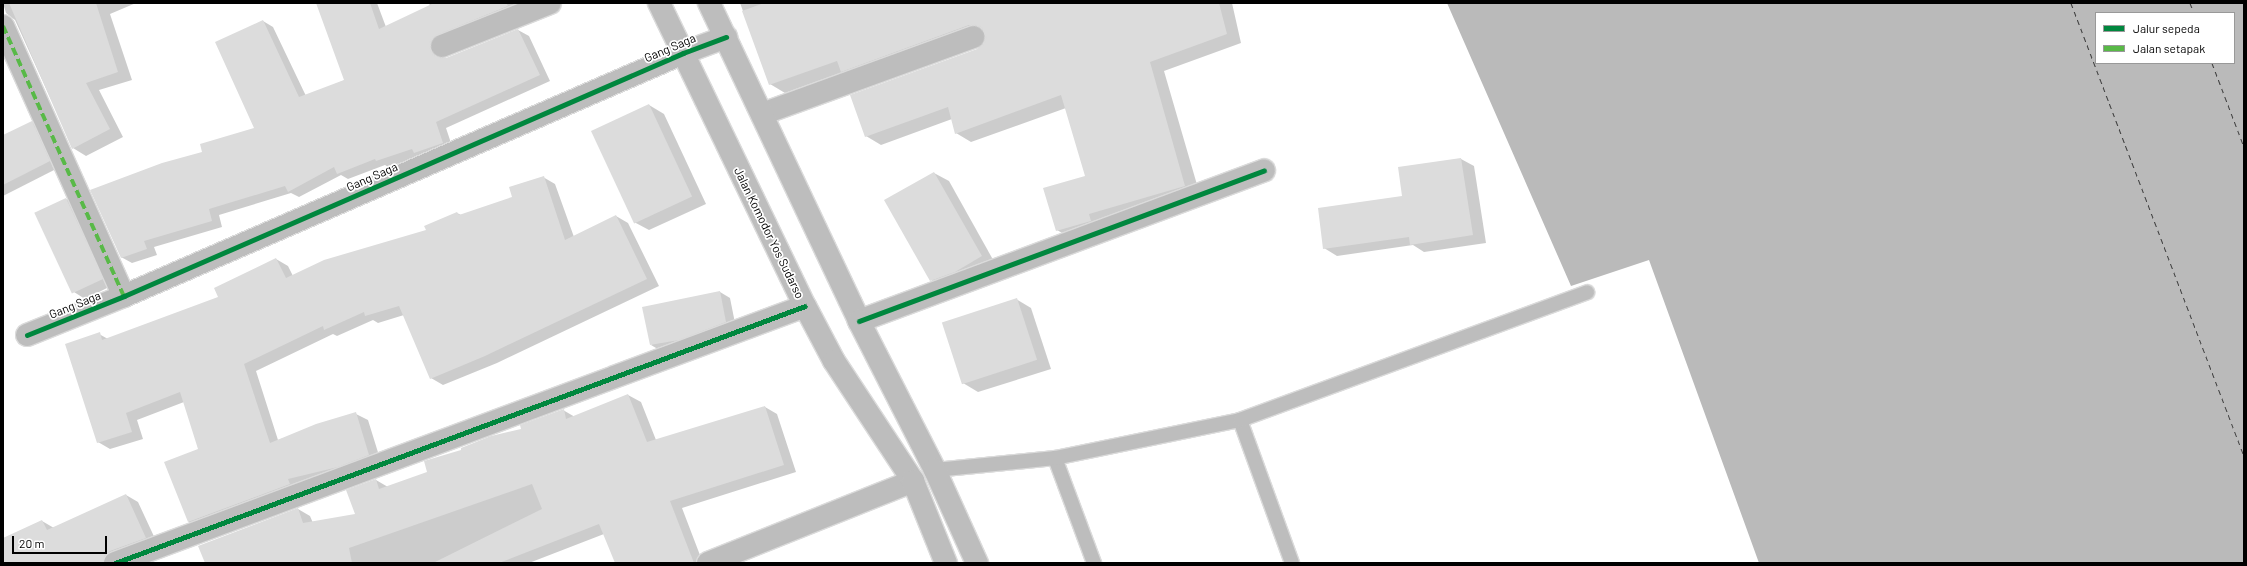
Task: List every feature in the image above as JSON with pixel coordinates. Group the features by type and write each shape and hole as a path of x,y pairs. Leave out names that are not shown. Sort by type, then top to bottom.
{"main road":[{"path":"442,46 550,3"},
{"name":"Jalan Komodor Yos Sudarso","path":"659,3 805,306 834,361 913,481 946,563"},
{"path":"714,4 726,37 859,321 935,470 977,563"},
{"path":"3,26 124,296"},
{"name":"Gang Saga","path":"27,335 124,296 683,53 726,37"},
{"path":"762,114 973,37"},
{"path":"859,321 1264,170"},
{"path":"115,563 805,306"},
{"path":"708,563 913,481"}],"lane":[{"path":"935,470 1055,458 1240,420 1587,292"},
{"path":"1240,420 1292,563"},
{"path":"1055,458 1094,563"}],"shaded area":[{"path":"1447,3 2244,3 2244,563 1759,563 1649,260 1571,286"}],"building":[{"path":"9,3 96,3 118,72 86,83 110,129 72,149"},
{"path":"316,3 370,3 379,29 434,3 506,3 508,6 437,35 430,44 431,51 435,56 446,58 518,29 540,75 436,122 443,143 414,153 412,149 376,161 375,159 337,174 334,167 288,192 285,186 209,209 212,221 144,241 147,249 121,258 90,190 162,163 202,152 200,144 254,128 215,42 263,20 299,97 344,80"},
{"path":"764,3 1219,3 1227,34 1150,62 1185,186 1089,214 1091,221 1056,231 1043,188 1085,176 1061,95 955,134 948,107 865,137 850,95 977,49 985,39 981,27 969,25 841,72 837,61 769,85 742,11"},
{"path":"649,104 692,196 634,223 591,131"},
{"path":"32,121 50,161 3,185 3,135"},
{"path":"1461,158 1473,235 1410,245 1409,237 1323,249 1318,208 1402,196 1398,167"},
{"path":"934,172 982,256 955,272 930,281 884,200"},
{"path":"544,176 565,240 616,215 647,279 485,356 430,379 399,306 365,316 364,312 324,330 323,326 244,364 270,443 316,424 356,412 369,455 338,467 288,479 290,484 188,522 164,462 198,449 180,392 126,413 132,432 97,443 65,344 100,332 102,340 218,297 214,288 276,258 286,278 324,260 426,230 424,226 457,212 459,215 512,197 509,187"},
{"path":"66,198 104,279 72,293 34,213"},
{"path":"720,291 726,322 679,340 650,345 642,307"},
{"path":"1017,298 1037,360 962,384 942,322"},
{"path":"628,394 647,442 765,406 784,465 670,501 694,563 615,563 599,524 499,563 433,563 542,509 532,484 349,548 352,563 205,563 198,546 298,508 303,523 355,514 346,490 376,479 379,489 427,472 424,461 461,450 461,448 491,436 521,429 520,425 564,409 566,419"},
{"path":"126,494 146,538 110,551 105,555 103,563 3,563 3,538 42,520 47,530"}],"ferry route":[{"path":"2071,3 2244,456"},
{"path":"2190,3 2194,12"},
{"path":"2212,64 2244,147"}],"marked path":[{"path":"3,26 124,296"}],"cycle path":[{"path":"27,335 124,296 683,53 726,37"},
{"path":"859,321 1264,170"},
{"path":"115,563 805,306"}]}
